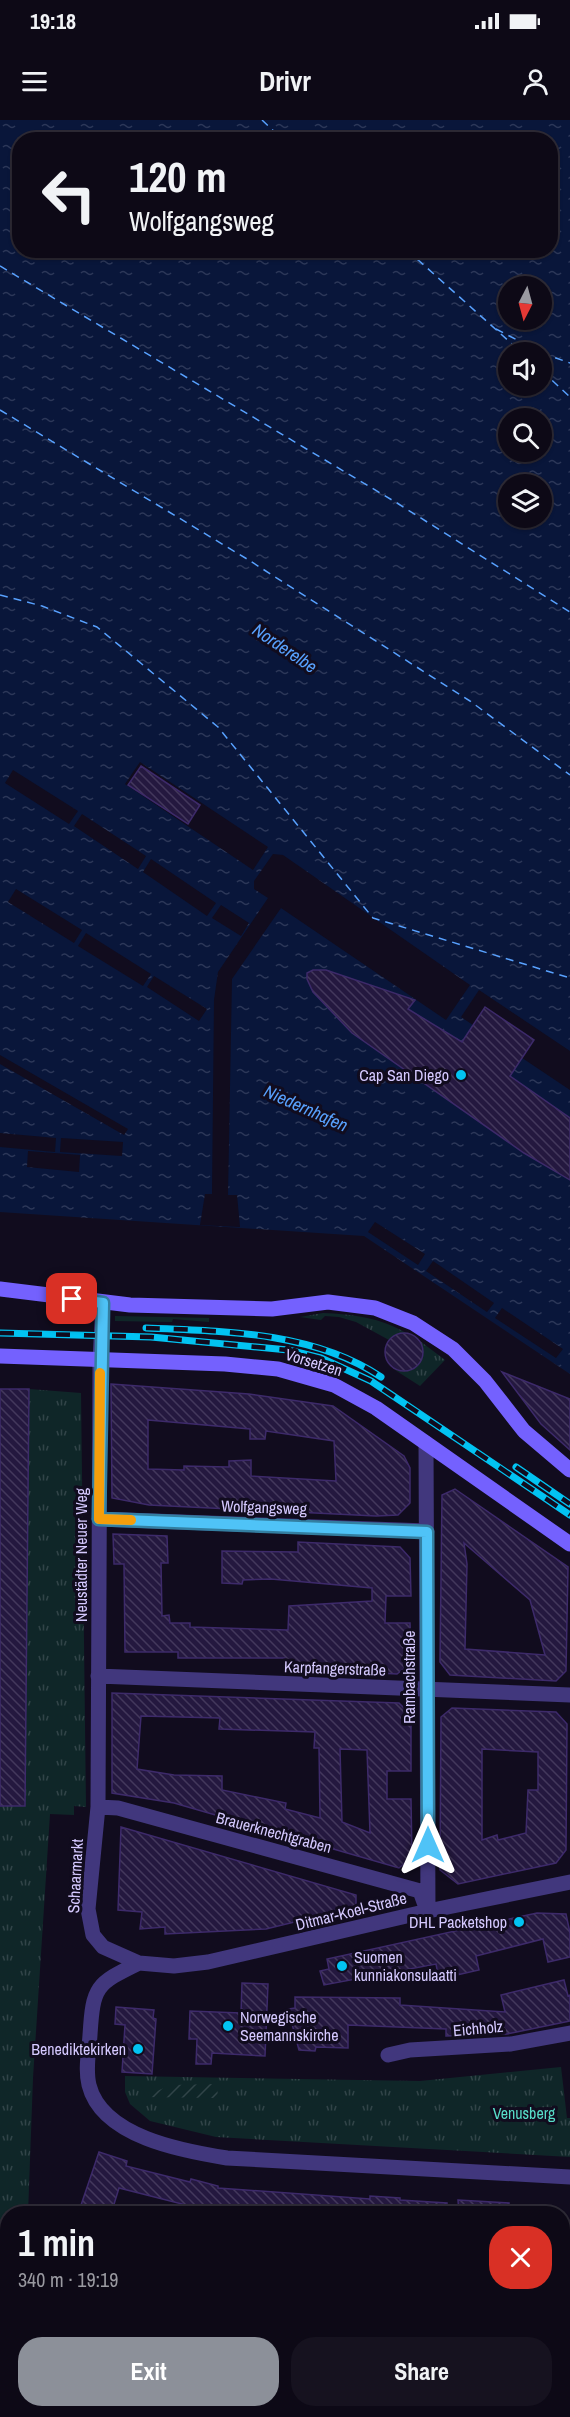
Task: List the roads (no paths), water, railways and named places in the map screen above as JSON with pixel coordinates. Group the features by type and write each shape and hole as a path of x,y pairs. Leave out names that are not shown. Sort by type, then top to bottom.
{"main road":[{"path":"0,1289 103,1303 272,1309 328,1302 357,1304 393,1314 429,1332 467,1362 524,1431 570,1470"},
{"name":"Vorsetzen","path":"0,1356 236,1365 297,1373 353,1394 570,1544"}],"street":[{"name":"Neustädter Neuer Weg","path":"98,1807 100,1360 103,1303"},
{"name":"Rambachstraße","path":"426,1443 428,1911"},
{"name":"Wolfgangsweg","path":"99,1519 427,1532"},
{"name":"Karpfangerstraße","path":"98,1676 570,1695"},
{"name":"Brauerknechtgraben","path":"98,1807 118,1808 420,1891 428,1911"},
{"name":"Schaarmarkt","path":"98,1807 88,1909 93,1935 103,1947 139,1963"},
{"name":"Ditmar-Koel-Straße","path":"139,1963 174,1966 208,1962 428,1911 570,1882"},
{"path":"139,1963 105,1980 93,1998 87,2075 91,2092 106,2114 150,2139 182,2150 249,2160 570,2177"},
{"name":"Eichholz","path":"388,2055 411,2050 511,2044 570,2033"}],"water":[{"path":"0,120 570,120 570,1374 364,1236 0,1212"}],"railway":[{"path":"146,1328 237,1333 298,1343 355,1362 381,1377"},
{"path":"0,1333 151,1337 288,1350 321,1358 371,1381 570,1515"},
{"path":"516,1467 570,1504"}],"place":[{"name":"Cap San Diego","path":"461,1075"},
{"name":"DHL Packetshop","path":"519,1922"},
{"name":"Suomen kunniakonsulaatti","path":"342,1966"},
{"name":"Norwegische Seemannskirche","path":"228,2026"},
{"name":"Benediktekirken","path":"138,2049"}],"water label":[{"name":"Norderelbe","path":"285,648"},
{"name":"Niedernhafen","path":"306,1108"}],"park label":[{"name":"Venusberg","path":"524,2113"}]}
